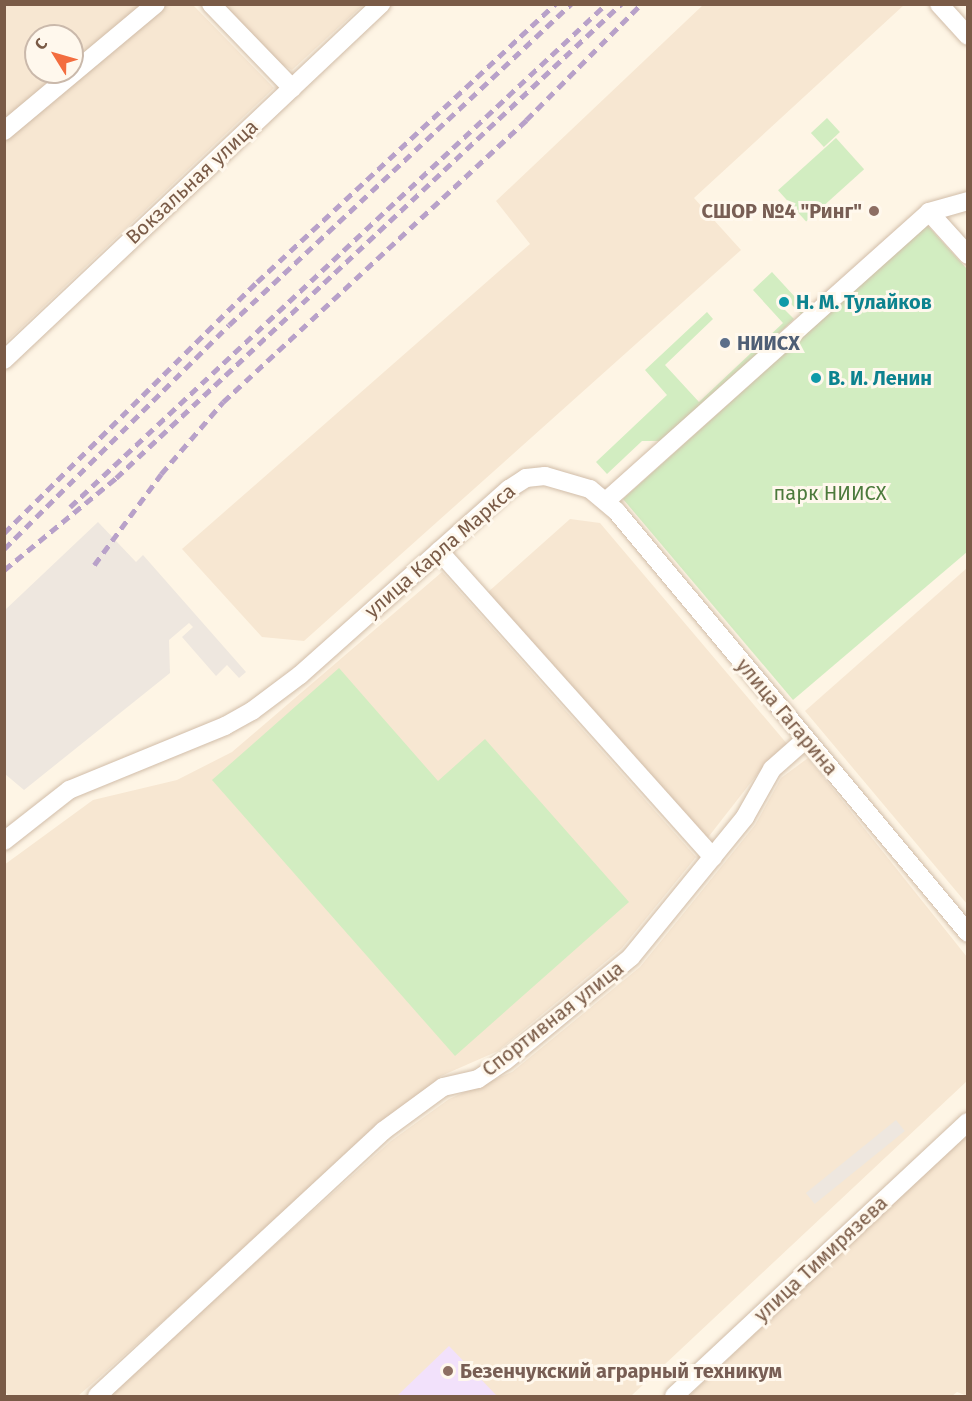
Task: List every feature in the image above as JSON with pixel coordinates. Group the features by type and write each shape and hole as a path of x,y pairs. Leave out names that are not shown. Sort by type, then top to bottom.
{"street":[{"path":"4,131 156,4"},
{"path":"211,4 292,88"},
{"name":"Вокзальная улица","path":"4,360 381,4"},
{"path":"939,4 968,36"},
{"path":"606,501 929,212 968,201"},
{"path":"929,212 968,255"},
{"name":"улица Карла Маркса","path":"4,841 69,790 225,726 252,711 300,675 526,478 545,476 570,481 606,501"},
{"name":"улица Гагарина","path":"606,501 968,933"},
{"path":"440,551 712,857"},
{"name":"Спортивная улица","path":"97,1396 383,1131 443,1087 478,1079 505,1061 631,957 745,817 772,769 806,739"},
{"name":"улица Тимирязева","path":"674,1396 968,1122"}],"shaded area":[{"path":"5,5 193,5 274,88 5,343"},
{"path":"220,5 363,5 292,70 264,54"},
{"path":"703,5 904,5 694,198 741,250 304,641 262,637 182,549 530,244 496,201"},
{"path":"570,519 600,523 788,745 759,772 706,840 487,593"},
{"path":"98,522 136,562 143,555 246,672 239,678 227,665 216,676 182,637 193,627 189,623 169,640 170,673 24,790 5,774 5,610"},
{"path":"967,568 967,904 805,711"},
{"path":"442,572 696,857 622,948 498,1051 441,1076 78,1396 9,1396 5,1392 4,865 93,800 177,780 232,752"},
{"path":"808,758 967,957 967,1081 631,1396 106,1396 391,1141 449,1099 512,1072 640,967 755,825 781,778"},
{"path":"896,1120 905,1131 815,1204 806,1193"},
{"path":"967,1133 967,1396 957,1392 952,1396 689,1396"},
{"name":"Безенчукский аграрный техникум","path":"449,1346 497,1396 397,1396"}],"green space":[{"path":"827,118 840,132 824,147 811,133"},
{"path":"836,138 864,169 806,221 778,190"},
{"name":"парк НИИСХ","path":"927,225 967,269 967,552 793,700 623,499"},
{"path":"772,272 806,309 801,314 784,297 778,303 794,319 665,441 642,441 607,474 596,462 667,395 645,370 707,312 713,319 665,365 699,402 783,323 753,290"},
{"path":"339,668 438,781 485,739 629,902 455,1056 212,780"}],"railway":[{"path":"4,533 257,282 555,4"},
{"path":"4,549 229,325 571,4"},
{"path":"70,507 606,4"},
{"path":"4,570 116,478 621,4"},
{"path":"94,565 161,474 223,402 526,120 641,4"}],"place":[{"name":"СШОР №4 \"Ринг\"","path":"874,211"},
{"name":"Н. М. Тулайков","path":"784,302"},
{"name":"НИИСХ","path":"725,343"},
{"name":"В. И. Ленин","path":"816,378"},
{"name":"Безенчукский аграрный техникум","path":"448,1371"}]}
